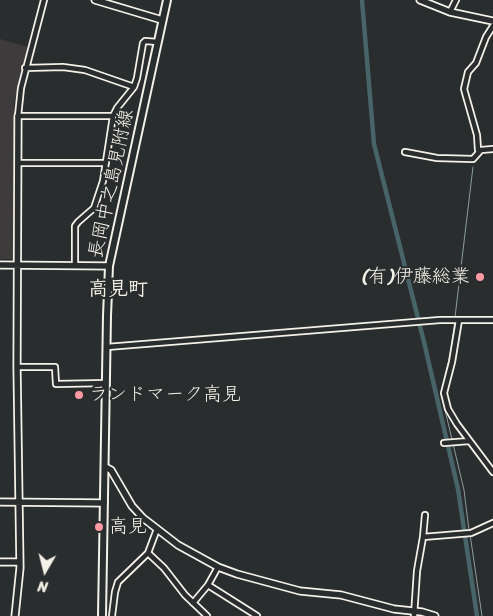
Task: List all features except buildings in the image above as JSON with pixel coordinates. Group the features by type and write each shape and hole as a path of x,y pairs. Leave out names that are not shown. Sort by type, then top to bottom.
{"main road":[{"name":"長岡中之島見附線","path":"102,616 109,266 167,0"}],"street":[{"path":"15,616 19,562 18,116 19,98 25,68 44,0"},
{"path":"95,0 116,3 162,20"},
{"path":"420,0 450,12 493,21"},
{"path":"450,12 456,0"},
{"path":"479,152 477,135 464,89 468,72 476,63 486,37 493,26"},
{"path":"75,265 75,226 81,218 94,208 106,163 113,116 134,87 143,43 145,41 158,42"},
{"path":"25,68 73,68 111,78 134,87"},
{"path":"137,78 150,80"},
{"path":"18,116 113,116"},
{"path":"405,152 437,158 473,160 485,148 493,149"},
{"path":"18,163 106,163"},
{"path":"0,265 109,266"},
{"path":"107,347 440,320 493,320"},
{"path":"459,320 452,362 444,393 448,409 469,441 493,472"},
{"path":"18,367 55,367 56,384 106,383"},
{"path":"444,443 469,441"},
{"path":"105,467 111,470 132,506 143,518 184,548 218,567 300,591 341,595 414,614 435,616"},
{"path":"0,502 104,503"},
{"path":"414,614 417,571 425,515"},
{"path":"422,537 461,535 471,533 493,523"},
{"path":"112,616 118,582 148,553 157,528"},
{"path":"148,553 207,616"},
{"path":"0,562 19,562"},
{"path":"193,603 208,586 218,567"},
{"path":"208,586 257,616"}],"shaded area":[{"path":"0,39 28,47 14,103 13,259 0,259"}],"waterway":[{"path":"362,0 374,144 424,342 458,489 477,616"},
{"path":"455,317 473,167"},
{"path":"455,321 450,355 441,393 464,490 469,530"},
{"path":"470,534 482,616"}],"place":[{"name":"(有)伊藤総業","path":"480,277"},
{"name":"ランドマーク高見","path":"79,395"},
{"name":"高見","path":"99,527"}],"district":[{"name":"高見町","path":"118,290"}]}
